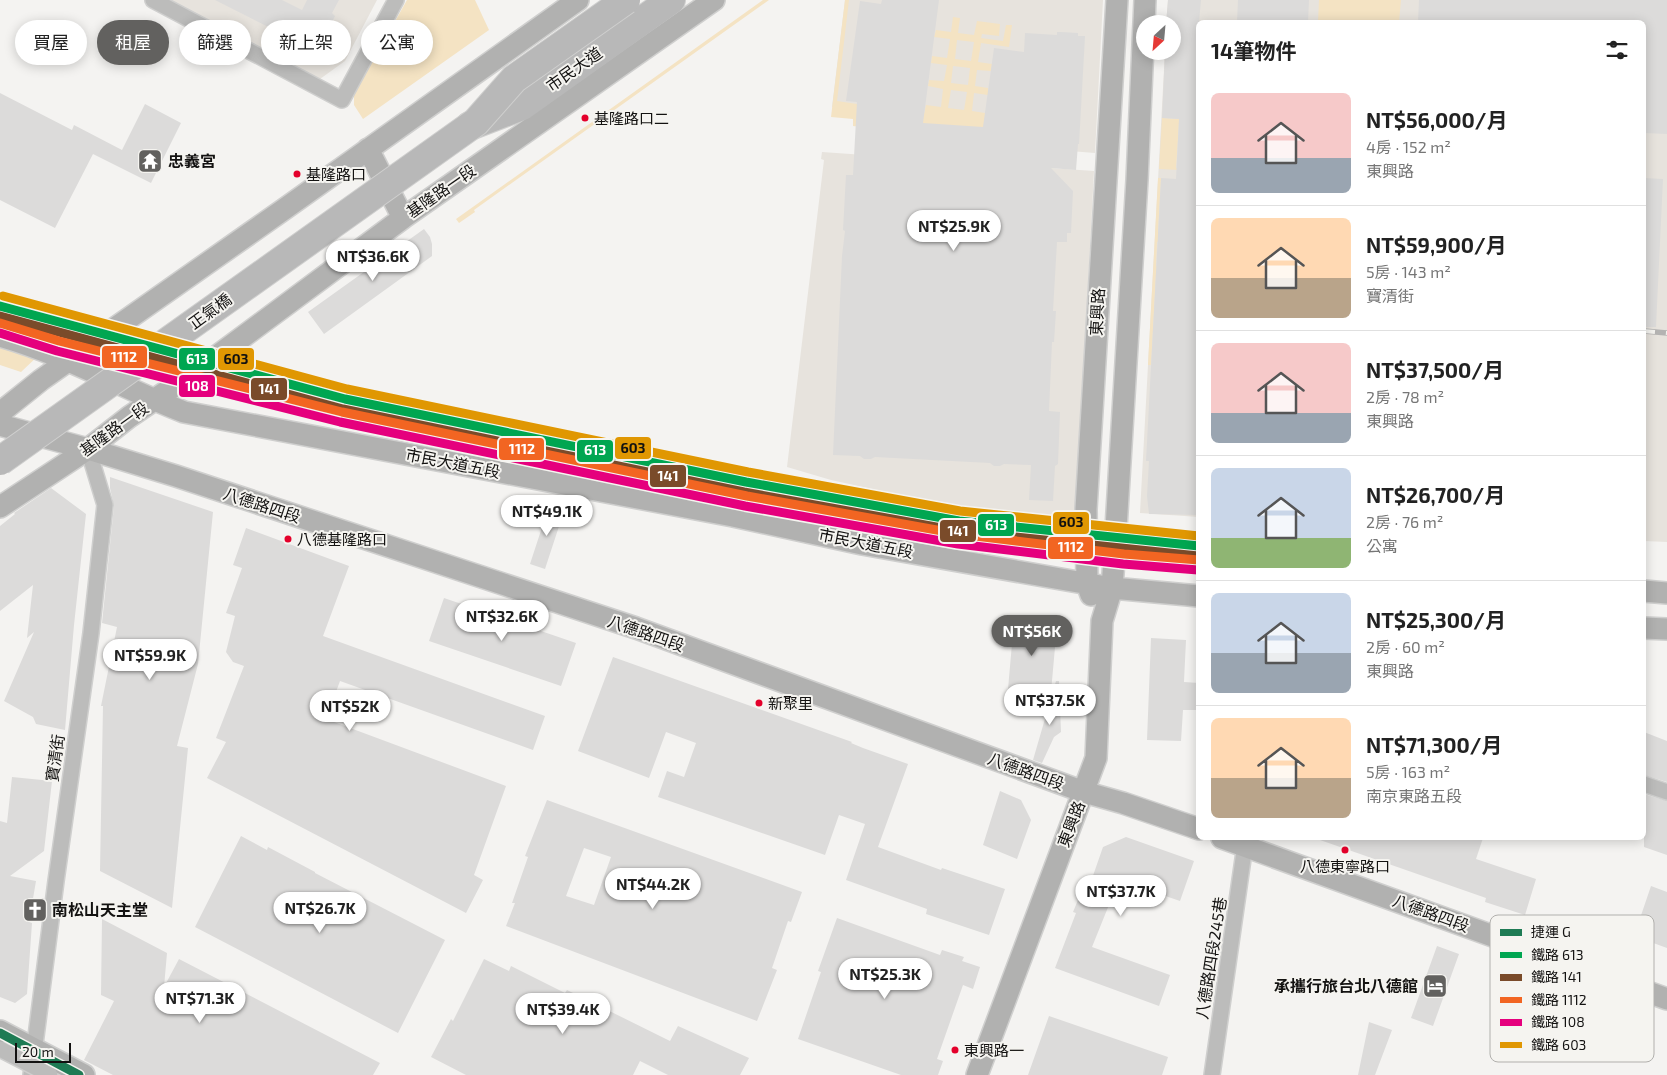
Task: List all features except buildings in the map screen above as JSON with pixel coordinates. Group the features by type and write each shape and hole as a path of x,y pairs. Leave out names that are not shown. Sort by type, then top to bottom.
{"highway":[{"name":"市民大道","path":"473,124 527,102 670,0"},
{"path":"473,124 514,79 623,2"},
{"name":"正氣橋","path":"0,462 473,124"}],"street":[{"path":"153,0 342,100 396,0"},
{"path":"0,413 33,386 578,0"},
{"name":"基隆路一段","path":"0,507 88,449 404,218 714,0"},
{"name":"東興路","path":"1102,621 1087,584 1086,509 1117,0"},
{"name":"東興路","path":"977,1075 1096,758 1102,621 1112,588 1115,545 1145,0"},
{"path":"368,149 404,218"},
{"name":"市民大道五段","path":"0,308 56,327 201,368 644,468 803,499 1087,544 1196,552"},
{"name":"市民大道五段","path":"0,336 70,360 153,400 184,412 733,516 862,544 1112,588 1196,596"},
{"name":"八德路四段","path":"0,425 88,449 185,479 636,628 1084,792 1196,828"},
{"name":"八德路四段","path":"0,445 88,449"},
{"name":"寶清街","path":"30,1075 91,632 105,505 88,449"},
{"path":"1646,590 1667,592"},
{"path":"1646,628 1667,629"},
{"path":"1646,785 1667,792"},
{"name":"八德路四段","path":"1229,840 1490,934"},
{"name":"八德路四段245巷","path":"1212,1075 1245,845"},
{"name":"八德路四段","path":"1654,994 1667,999"},
{"path":"0,1031 84,1075"},
{"path":"0,1049 50,1075"}],"shaded area":[{"path":"168,0 377,0 367,20 361,20 361,30 351,50 351,20 261,20 261,48 251,43 251,20 206,20"},
{"path":"407,0 475,0 489,30 363,119 354,105 354,94 370,65 433,65 433,20 396,20"},
{"path":"763,0 769,0 474,210 475,212 459,223 456,219"},
{"path":"845,0 1103,0 1095,153 983,144 832,107"},
{"path":"845,0 849,0 837,101 924,114 926,105 941,107 943,89 928,86 929,80 944,81 947,65 931,63 932,56 947,58 950,39 934,37 936,30 951,32 953,17 960,18 958,33 974,35 977,21 1000,24 999,36 982,34 981,38 1003,41 1006,25 1012,25 1009,47 981,43 978,62 992,64 991,71 977,70 975,86 988,88 988,95 974,93 972,111 998,115 993,145 853,126 853,119 831,117","holes":["957,40 974,42 971,61 955,59","953,66 970,68 968,85 951,83","951,90 967,92 964,110 948,108"]},
{"path":"1168,0 1667,0 1667,542 1646,541 1646,20 1196,20 1196,517 1140,513 1165,60 1181,60 1181,15 1167,15"},
{"path":"1319,0 1401,0 1399,20 1318,20"},
{"path":"293,65 339,65 320,79"},
{"path":"1162,118 1194,120 1179,123 1176,168 1196,171 1159,169"},
{"path":"822,152 1094,171 1076,511 1072,519 1062,525 978,512 831,480 787,467 824,160 821,159"},
{"path":"1158,178 1161,178 1158,232 1177,233 1157,242 1156,266 1174,267 1156,274 1151,365 1148,365"},
{"path":"0,342 40,354 21,372 0,365"}],"railway":[{"path":"1646,331 1667,333"}],"metro line":[{"name":"G","path":"0,1033 79,1075"}],"rail line":[{"name":"603","path":"3,296 347,389 748,472 960,511 1196,536"},
{"name":"613","path":"0,306 345,399 746,482 959,521 1196,546"},
{"name":"141","path":"0,316 343,409 744,492 958,531 1196,556"},
{"name":"1112","path":"0,323 59,341 342,412 747,496 959,534 1124,554 1196,560"},
{"name":"108","path":"0,333 57,351 340,422 745,506 958,544 1123,564 1196,570"}],"place":[{"name":"基隆路口二","path":"585,118"},
{"name":"忠義宮","path":"150,161"},
{"name":"基隆路口","path":"297,174"},
{"name":"八德基隆路口","path":"288,539"},
{"name":"新聚里","path":"759,703"},
{"name":"八德東寧路口","path":"1345,850"},
{"name":"南松山天主堂","path":"35,910"},
{"name":"承攜行旅台北八德館","path":"1435,986"},
{"name":"東興路一","path":"955,1050"}]}
